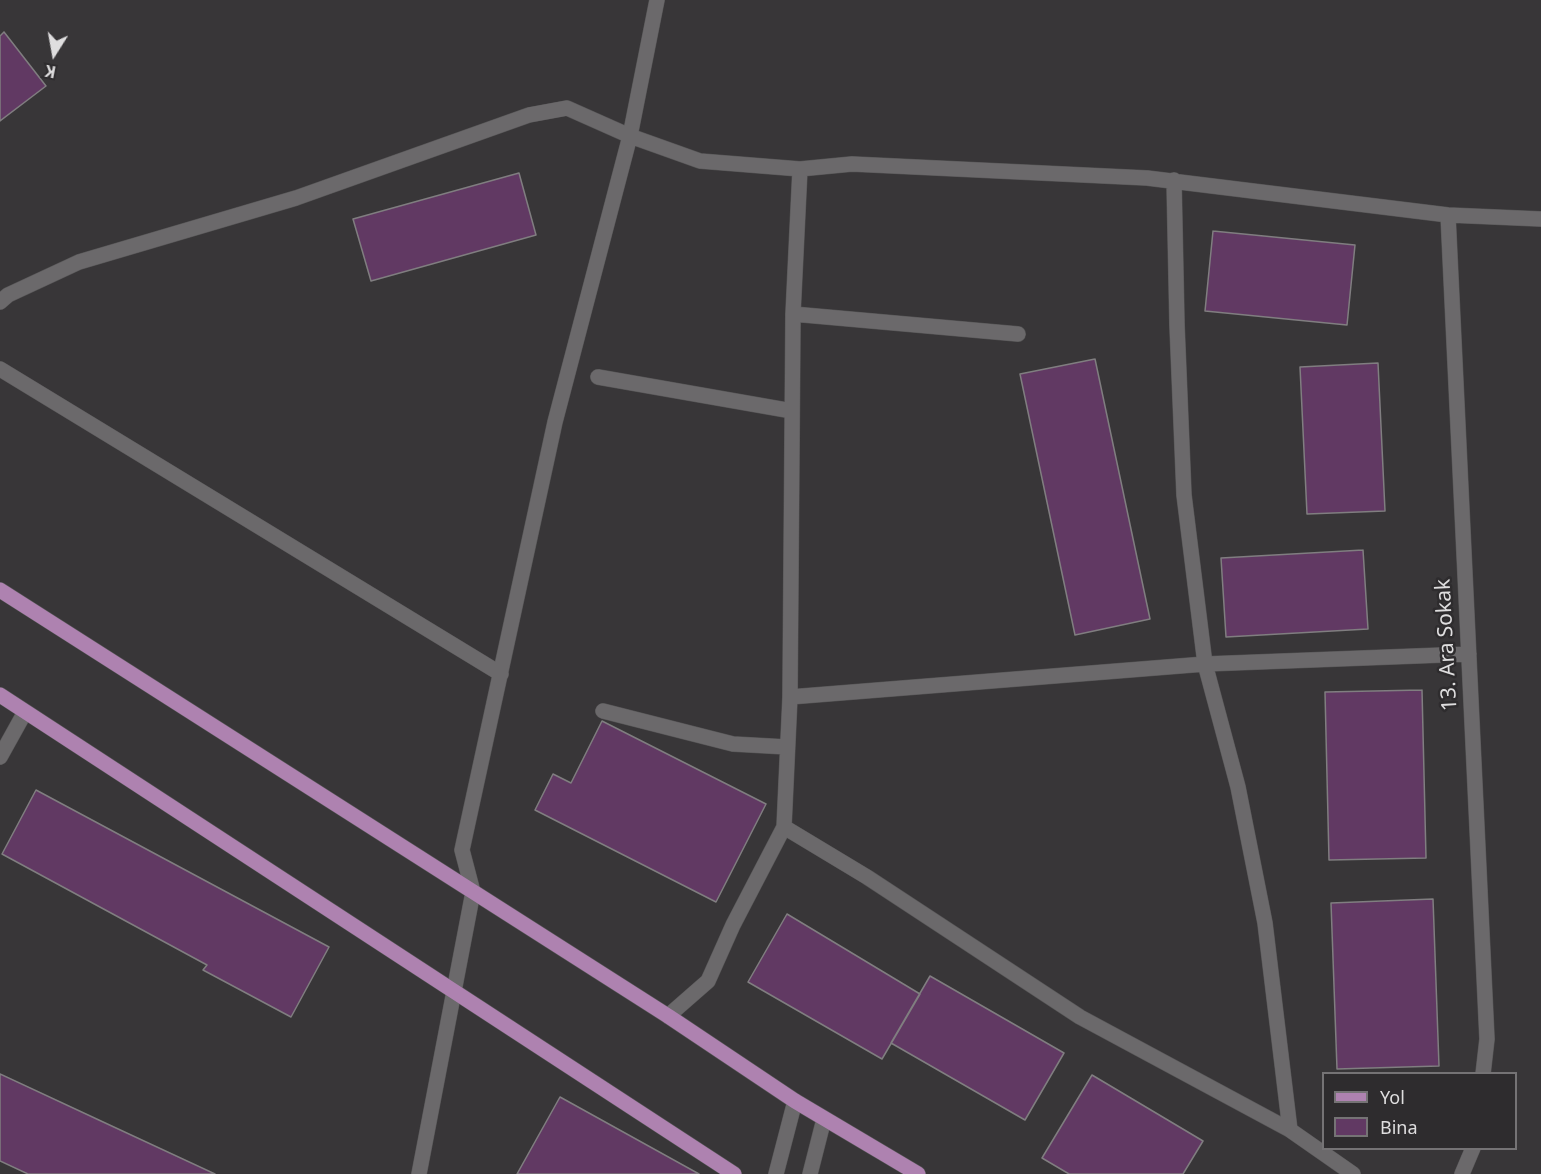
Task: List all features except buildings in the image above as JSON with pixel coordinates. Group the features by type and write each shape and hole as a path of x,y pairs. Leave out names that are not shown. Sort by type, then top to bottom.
{"main road":[{"path":"0,590 669,1016 795,1101 918,1174"},
{"path":"0,695 734,1174"}],"street":[{"path":"419,1174 473,892 462,850 555,422 630,136 657,0"},
{"path":"0,302 8,295 79,262 296,198 529,115 567,108 630,136 700,161 800,169 852,164 1174,180 1448,215 1541,219"},
{"path":"669,1016 708,981 733,925 784,826 789,697 793,314 800,169"},
{"path":"1174,180 1184,495 1205,664 1238,787 1265,922 1290,1130"},
{"name":"13. Ara Sokak","path":"1448,215 1487,1039 1483,1072"},
{"path":"793,314 1018,334"},
{"path":"0,369 501,674"},
{"path":"598,377 792,411"},
{"path":"789,697 1205,664 1469,654"},
{"path":"0,757 25,711"},
{"path":"603,711 733,744 787,747"},
{"path":"784,826 867,877 1080,1017 1290,1130 1353,1174"},
{"path":"776,1174 795,1101"},
{"path":"810,1174 824,1119"},
{"path":"1462,1174 1473,1150"}]}
